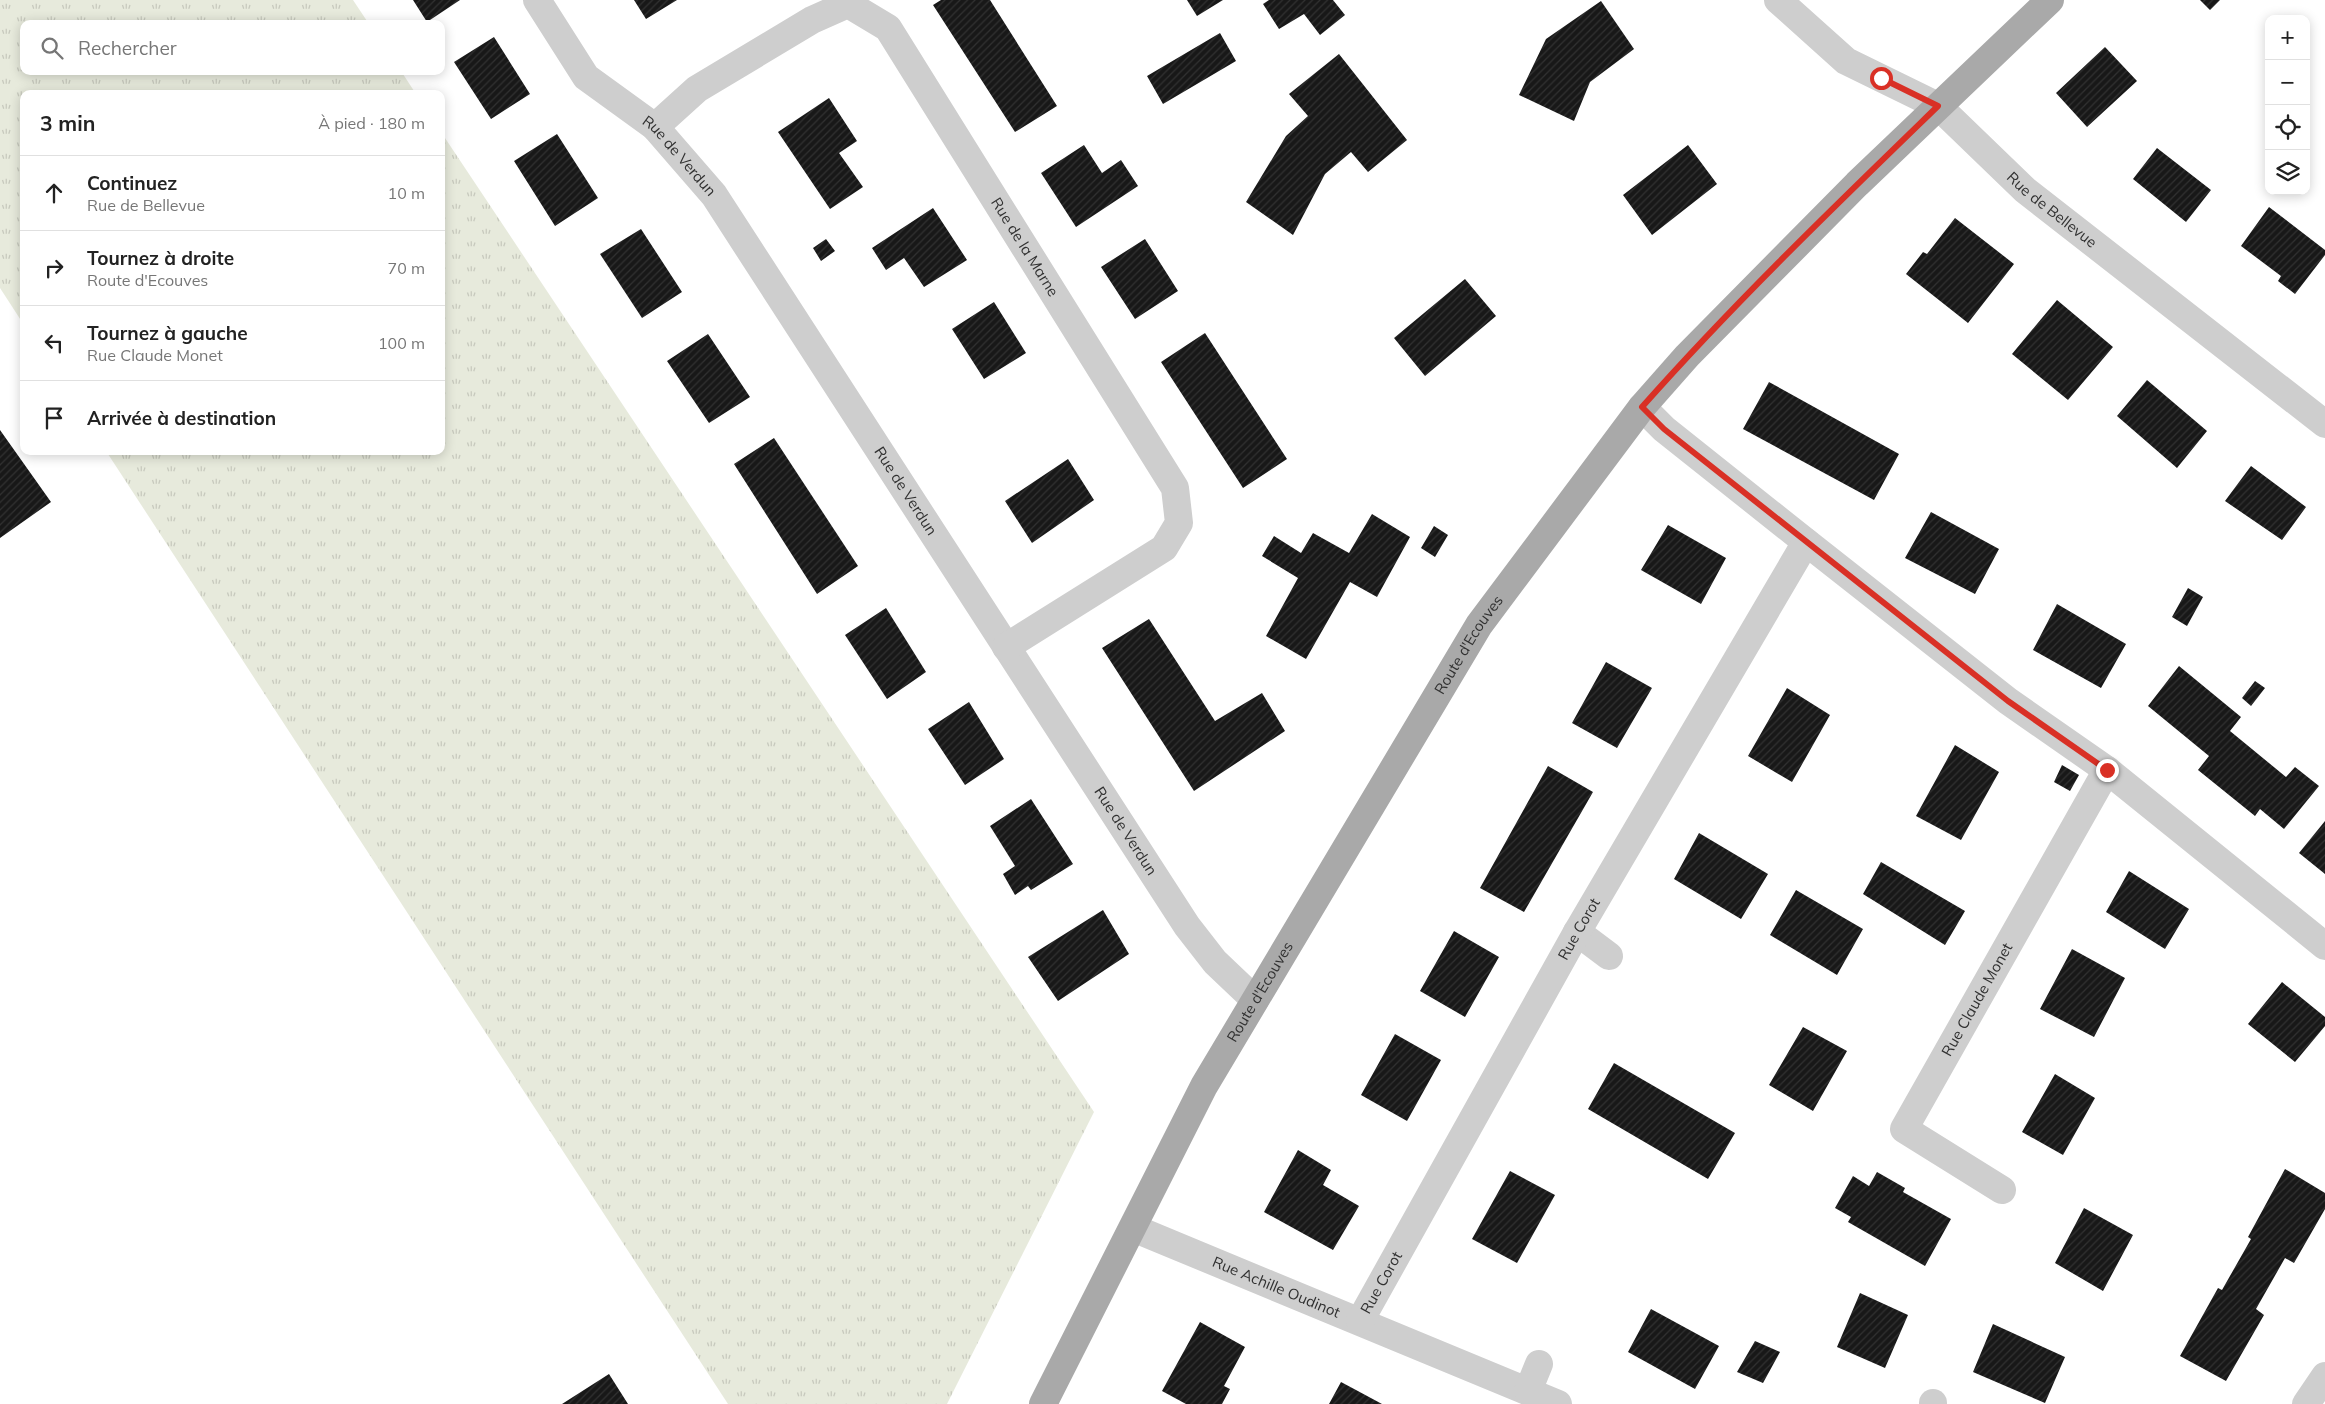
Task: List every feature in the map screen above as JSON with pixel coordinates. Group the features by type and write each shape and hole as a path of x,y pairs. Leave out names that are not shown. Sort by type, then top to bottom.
{"main road":[{"name":"Route d'Ecouves","path":"1043,1404 1204,1086 1479,625 1642,407 1721,321 1938,106 2050,0"}],"street":[{"name":"Rue de Verdun","path":"537,0 586,77 655,126 714,195 1187,926 1215,962 1255,1000"},
{"name":"Rue de Bellevue","path":"1778,0 1846,62 1938,106 2025,190 2325,424"},
{"name":"Rue de la Marne","path":"655,126 697,89 812,20 848,4 888,28 1175,488 1179,523 1164,548 1006,647"},
{"path":"1642,407 1664,429 1806,542 2008,701 2107,770 2325,946"},
{"name":"Rue Corot","path":"1360,1321 1577,932 1806,542"},
{"name":"Rue Claude Monet","path":"2002,1190 1904,1129 2107,770"},
{"path":"1577,932 1609,956"},
{"name":"Rue Achille Oudinot","path":"1133,1228 1558,1404"},
{"path":"1528,1392 1539,1364"},
{"path":"2306,1404 2325,1376"}],"green space":[{"path":"0,0 353,0 366,20 20,20 20,75 404,75 413,90 20,90 20,319 0,288"},
{"path":"445,138 1094,1112 947,1404 728,1404 109,455 445,455"}],"building":[{"path":"413,0 460,0 430,20 426,20"},
{"path":"634,0 677,0 646,19"},
{"path":"941,0 990,0 1057,106 1015,132 933,5"},
{"path":"1187,0 1223,0 1197,16"},
{"path":"1269,0 1333,0 1345,15 1320,35 1304,14 1279,29 1263,4"},
{"path":"2200,0 2220,0 2210,10"},
{"path":"1601,1 1634,49 1590,82 1574,121 1519,95 1546,39"},
{"path":"1220,33 1236,61 1163,104 1147,76"},
{"path":"494,37 530,94 491,119 454,62"},
{"path":"2105,47 2137,81 2087,127 2056,93"},
{"path":"1339,54 1407,140 1368,172 1351,152 1325,174 1293,235 1246,202 1286,136 1308,116 1289,94"},
{"path":"829,98 857,141 839,153 863,187 830,209 778,132"},
{"path":"557,134 598,198 555,226 514,161"},
{"path":"1084,145 1102,173 1121,160 1138,186 1076,227 1041,173"},
{"path":"1688,145 1717,184 1652,235 1623,195"},
{"path":"2157,148 2211,190 2186,222 2133,179"},
{"path":"2269,207 2325,250 2325,255 2295,294 2278,281 2281,276 2241,246"},
{"path":"933,208 967,260 924,287 904,258 886,270 872,248"},
{"path":"1955,218 2014,264 1968,323 1906,274 1923,252 1927,254"},
{"path":"641,229 682,292 642,318 600,254"},
{"path":"826,239 835,251 821,261 813,248"},
{"path":"1145,239 1178,291 1135,319 1101,267"},
{"path":"1465,279 1496,316 1425,376 1394,338"},
{"path":"2057,300 2113,347 2068,400 2012,354"},
{"path":"994,302 1026,353 984,379 952,329"},
{"path":"1205,333 1287,459 1243,488 1161,362"},
{"path":"708,334 750,397 709,423 667,361"},
{"path":"2147,380 2207,431 2177,468 2117,416"},
{"path":"1769,382 1899,454 1874,500 1743,429"},
{"path":"0,430 51,502 0,538"},
{"path":"774,438 858,566 817,594 734,464"},
{"path":"1068,459 1094,500 1032,543 1005,501"},
{"path":"2251,466 2306,507 2282,540 2225,501"},
{"path":"1931,512 1999,549 1975,594 1905,558"},
{"path":"1372,514 1410,537 1377,597 1350,582 1306,659 1266,636 1298,578 1262,556 1274,536 1301,553 1313,533 1349,553"},
{"path":"1668,525 1726,558 1701,604 1641,570"},
{"path":"1434,526 1448,535 1435,557 1421,548"},
{"path":"2188,588 2203,597 2187,626 2172,617"},
{"path":"2057,604 2126,644 2101,688 2033,650"},
{"path":"886,608 926,672 887,699 845,635"},
{"path":"1149,619 1215,721 1262,693 1285,731 1194,791 1102,648"},
{"path":"1606,662 1652,688 1617,748 1572,723"},
{"path":"2179,666 2241,717 2230,731 2286,777 2295,767 2319,786 2284,829 2260,809 2255,816 2198,770 2209,756 2148,706"},
{"path":"2255,681 2265,688 2251,706 2242,698"},
{"path":"1787,688 1830,715 1792,782 1748,756"},
{"path":"969,702 1004,759 965,785 928,729"},
{"path":"1955,745 1999,772 1961,840 1916,816"},
{"path":"2062,765 2079,775 2070,791 2054,782"},
{"path":"1548,766 1593,792 1524,912 1480,888"},
{"path":"1031,799 1073,864 1031,890 1028,886 1015,895 1003,874 1015,866 990,826"},
{"path":"2325,821 2325,874 2299,853"},
{"path":"1699,833 1768,874 1741,919 1674,879"},
{"path":"1881,862 1965,911 1945,945 1863,894"},
{"path":"2129,871 2189,909 2165,949 2106,912"},
{"path":"1796,890 1863,929 1837,975 1770,935"},
{"path":"1103,910 1129,954 1058,1001 1028,957"},
{"path":"1454,931 1499,957 1465,1017 1420,991"},
{"path":"2072,949 2125,978 2094,1037 2040,1009"},
{"path":"2282,982 2325,1017 2325,1026 2295,1062 2248,1024"},
{"path":"1803,1027 1847,1051 1813,1111 1769,1085"},
{"path":"1395,1034 1441,1060 1407,1121 1361,1095"},
{"path":"1614,1063 1735,1133 1708,1179 1588,1109"},
{"path":"2055,1074 2095,1098 2063,1155 2022,1132"},
{"path":"1298,1150 1331,1170 1323,1185 1359,1206 1333,1250 1264,1212"},
{"path":"2285,1169 2325,1193 2325,1209 2294,1263 2285,1258 2256,1309 2264,1315 2226,1381 2180,1356 2218,1288 2222,1290 2251,1239 2248,1237"},
{"path":"1510,1171 1555,1195 1517,1263 1472,1239"},
{"path":"1877,1172 1905,1188 1903,1192 1951,1219 1925,1266 1848,1222 1851,1217 1835,1208 1853,1176 1869,1186"},
{"path":"2084,1208 2133,1235 2103,1291 2055,1263"},
{"path":"1860,1293 1908,1315 1885,1368 1837,1347"},
{"path":"1651,1309 1719,1346 1695,1389 1628,1352"},
{"path":"1200,1322 1245,1347 1224,1386 1230,1389 1222,1404 1186,1404 1162,1391"},
{"path":"1993,1324 2065,1357 2045,1403 1973,1372"},
{"path":"1755,1341 1780,1352 1763,1383 1737,1372"},
{"path":"609,1374 628,1404 562,1404"},
{"path":"1341,1382 1356,1390 1382,1404 1329,1404"}],"route":[{"path":"1881,78 1938,106 1857,184 1686,356 1642,407 1664,429 2008,701 2107,770"}]}
